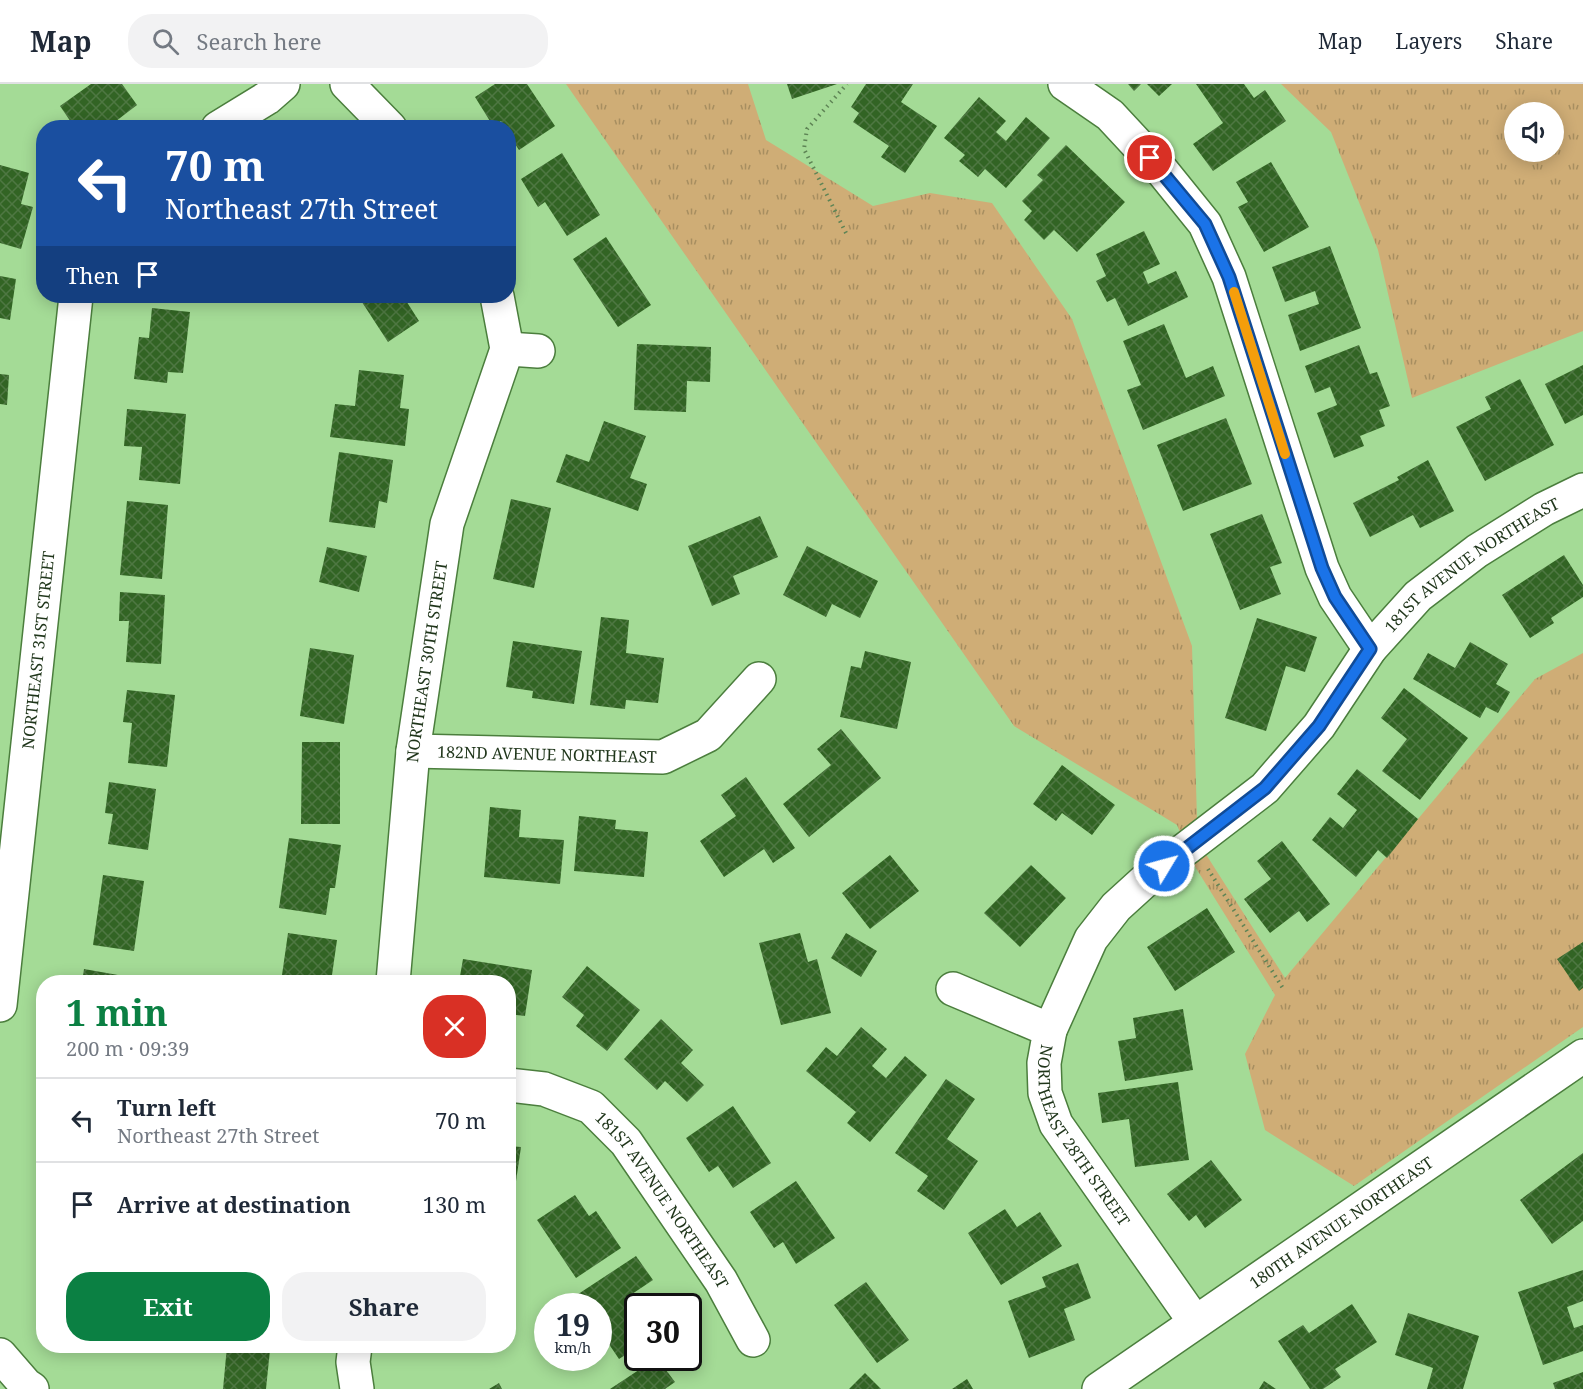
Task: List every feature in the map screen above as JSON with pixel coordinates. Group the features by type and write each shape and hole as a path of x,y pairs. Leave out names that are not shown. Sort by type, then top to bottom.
{"street":[{"path":"231,120 267,98 283,84"},
{"path":"347,84 382,120"},
{"path":"1065,84 1110,115 1163,172 1205,224 1229,277 1322,568 1335,597 1370,649"},
{"name":"NORTHEAST 31ST STREET","path":"0,1005 75,303"},
{"name":"NORTHEAST 30TH STREET","path":"394,975 413,751 447,524 522,350 500,303"},
{"name":"181ST AVENUE NORTHEAST","path":"1050,1030 1091,939 1116,907 1149,877 1265,788 1319,726 1370,649 1418,596 1477,551 1544,509 1583,490"},
{"name":"182ND AVENUE NORTHEAST","path":"413,751 663,758 708,735 759,680"},
{"name":"NORTHEAST 28TH STREET","path":"953,989 1050,1030 1044,1063 1045,1093 1056,1124 1196,1322"},
{"name":"180TH AVENUE NORTHEAST","path":"1099,1389 1583,1056"},
{"name":"181ST AVENUE NORTHEAST","path":"516,1086 544,1089 591,1107 626,1142 722,1281 753,1340"},
{"path":"354,1353 357,1389"},
{"path":"0,1355 32,1389"}],"path":[{"path":"846,233 804,149 807,129 847,84"},
{"path":"1192,845 1284,990"}],"green space":[{"path":"566,84 748,84 766,140 873,206 930,193 992,203 1072,319 1192,646 1197,819 1207,856 1285,978 1535,679 1583,653 1583,1027 1354,1186 1265,1130 1245,1054 1275,995 1194,865 1177,825 1014,726"},
{"path":"1281,84 1583,84 1583,331 1412,398 1378,250 1331,132"}],"building":[{"path":"91,84 122,84 137,105 117,120 70,120 60,106"},
{"path":"495,84 527,84 555,126 519,150 516,145 516,120 489,120 475,97"},
{"path":"787,84 837,84 792,99"},
{"path":"866,84 913,84 901,102 937,126 905,173 881,157 889,146 853,122 859,113 851,107"},
{"path":"1128,84 1141,84 1134,91"},
{"path":"1147,84 1172,84 1159,96"},
{"path":"1196,84 1244,84 1254,98 1265,90 1286,121 1213,171 1193,144 1223,123"},
{"path":"979,97 1006,121 996,132 1006,141 1026,117 1050,138 1006,188 985,169 978,177 959,161 965,155 944,138"},
{"path":"1066,145 1125,202 1077,252 1054,230 1044,240 1024,220 1032,211 1022,201 1043,180 1037,175"},
{"path":"562,153 600,215 567,236 545,202 538,207 521,179"},
{"path":"1271,162 1309,227 1264,252 1238,207 1248,202 1236,182"},
{"path":"0,165 29,173 21,204 33,207 21,249 0,243"},
{"path":"1144,231 1160,264 1143,272 1148,284 1176,271 1188,297 1128,326 1115,298 1107,302 1096,281 1106,276 1096,254"},
{"path":"606,237 651,305 618,327 573,259"},
{"path":"1330,246 1361,328 1300,351 1288,315 1319,304 1315,291 1285,302 1272,267"},
{"path":"0,276 16,279 10,320 0,318"},
{"path":"363,303 407,303 419,321 388,342"},
{"path":"152,308 190,312 183,373 168,372 167,383 134,379 139,337 149,338"},
{"path":"1164,324 1186,378 1213,366 1225,396 1143,430 1127,390 1141,385 1123,341"},
{"path":"637,344 711,347 710,382 687,381 686,412 634,410"},
{"path":"1359,345 1370,374 1377,372 1390,406 1379,410 1385,426 1360,436 1364,446 1334,458 1317,413 1337,405 1330,387 1315,393 1305,366"},
{"path":"1583,365 1583,415 1565,424 1545,384"},
{"path":"359,370 404,375 400,408 409,409 405,446 330,437 335,404 355,406"},
{"path":"0,374 9,375 7,405 0,404"},
{"path":"1520,379 1554,445 1485,481 1456,427 1491,409 1485,397"},
{"path":"127,409 186,414 180,484 139,480 142,447 124,446"},
{"path":"1226,418 1252,484 1183,511 1157,445"},
{"path":"604,421 646,436 630,478 647,484 638,511 556,482 566,454 589,462"},
{"path":"339,452 393,460 387,503 379,501 375,528 329,522"},
{"path":"1428,460 1454,511 1420,528 1413,515 1370,537 1353,503 1399,480 1397,477"},
{"path":"511,499 551,508 534,588 493,579"},
{"path":"127,501 168,505 162,579 120,575"},
{"path":"1262,514 1282,563 1270,567 1281,594 1240,610 1210,534"},
{"path":"760,516 778,557 733,576 740,594 712,606 688,546"},
{"path":"807,546 878,581 860,618 832,604 826,617 783,595"},
{"path":"327,547 367,556 359,592 319,582"},
{"path":"1564,555 1583,585 1583,597 1551,618 1554,623 1530,638 1502,595"},
{"path":"120,592 165,595 161,664 126,662 129,621 119,621"},
{"path":"601,617 629,620 626,653 664,658 658,703 626,700 625,709 590,705"},
{"path":"1257,618 1317,637 1305,672 1286,666 1266,731 1225,718"},
{"path":"513,641 582,651 574,704 532,698 533,691 506,687"},
{"path":"1470,642 1508,664 1496,684 1510,692 1498,713 1486,707 1480,718 1413,679 1428,653 1455,668"},
{"path":"310,648 354,655 344,724 300,716"},
{"path":"865,651 911,662 897,729 840,717 851,666 861,668"},
{"path":"1404,688 1468,738 1420,800 1382,771 1407,739 1381,718"},
{"path":"127,690 175,695 167,767 128,763 132,723 123,722"},
{"path":"841,729 881,778 809,837 783,804 831,765 817,749"},
{"path":"302,742 340,742 340,824 301,824"},
{"path":"1062,765 1115,805 1092,835 1062,813 1056,821 1033,804"},
{"path":"1357,769 1418,819 1387,858 1378,850 1356,877 1312,840 1330,817 1343,828 1357,810 1337,794"},
{"path":"746,777 795,848 773,863 764,849 724,877 700,841 736,816 721,795"},
{"path":"109,782 156,789 148,850 108,844 113,814 105,813"},
{"path":"490,807 521,810 519,837 564,840 560,884 484,877"},
{"path":"579,816 616,820 615,829 648,832 644,877 574,871"},
{"path":"289,838 341,845 335,888 330,888 326,915 279,908"},
{"path":"1282,841 1330,904 1307,922 1299,911 1270,933 1244,899 1271,879 1257,861"},
{"path":"890,855 919,891 870,929 842,893"},
{"path":"1031,865 1066,898 1020,947 984,913"},
{"path":"103,875 144,881 134,951 93,945"},
{"path":"1207,908 1235,952 1175,991 1147,947"},
{"path":"288,933 337,940 332,975 282,975"},
{"path":"800,933 808,962 817,959 831,1013 781,1025 759,943"},
{"path":"846,933 877,951 861,977 831,958"},
{"path":"1583,942 1583,988 1579,991 1557,959"},
{"path":"463,959 532,970 525,1016 516,1015 516,975 460,975"},
{"path":"587,966 640,1010 607,1051 576,1026 584,1015 562,997"},
{"path":"84,969 118,975 83,975"},
{"path":"1183,1009 1193,1070 1125,1081 1118,1041 1136,1038 1133,1018"},
{"path":"661,1019 693,1050 681,1063 704,1085 687,1102 665,1081 657,1090 624,1059"},
{"path":"861,1027 887,1049 872,1066 886,1078 905,1056 927,1075 870,1142 847,1123 856,1112 806,1071 826,1047 837,1056"},
{"path":"946,1079 975,1099 947,1139 978,1161 944,1210 917,1191 928,1176 895,1153"},
{"path":"1178,1082 1189,1160 1135,1167 1129,1119 1102,1123 1098,1093"},
{"path":"733,1106 771,1163 733,1188 718,1166 709,1172 686,1138"},
{"path":"516,1147 521,1147 516,1181"},
{"path":"1583,1153 1583,1221 1552,1244 1520,1200"},
{"path":"1211,1160 1242,1200 1205,1228 1196,1215 1189,1221 1167,1194"},
{"path":"796,1181 835,1238 796,1264 783,1242 774,1248 750,1212"},
{"path":"575,1195 589,1216 596,1211 621,1248 576,1278 537,1220"},
{"path":"1005,1209 1017,1227 1040,1212 1062,1246 1001,1285 968,1233"},
{"path":"636,1256 653,1280 634,1293 624,1293 624,1356 619,1359 612,1349 612,1293 580,1293"},
{"path":"1078,1263 1091,1298 1064,1309 1075,1340 1029,1358 1008,1301 1046,1287 1042,1277"},
{"path":"1583,1270 1583,1301 1567,1307 1574,1328 1583,1325 1583,1351 1543,1365 1518,1292"},
{"path":"866,1282 909,1340 877,1363 834,1305"},
{"path":"1352,1304 1377,1342 1335,1369 1341,1377 1323,1389 1310,1389 1278,1341 1303,1325 1309,1333"},
{"path":"1408,1313 1479,1336 1463,1389 1427,1389 1433,1368 1395,1355"},
{"path":"226,1353 270,1353 266,1389 223,1389"},
{"path":"637,1371 667,1371 675,1382 665,1389 610,1389"},
{"path":"1583,1372 1583,1389 1555,1389 1553,1383"},
{"path":"865,1373 881,1389 849,1389"},
{"path":"967,1379 973,1389 952,1389"},
{"path":"1264,1381 1276,1389 1259,1389"},
{"path":"499,1383 502,1389 489,1389"}],"slow traffic":[{"path":"1234,292 1285,454"}],"route":[{"path":"1150,158 1205,224 1229,277 1322,568 1335,597 1370,649 1319,726 1265,788 1164,866"}]}
